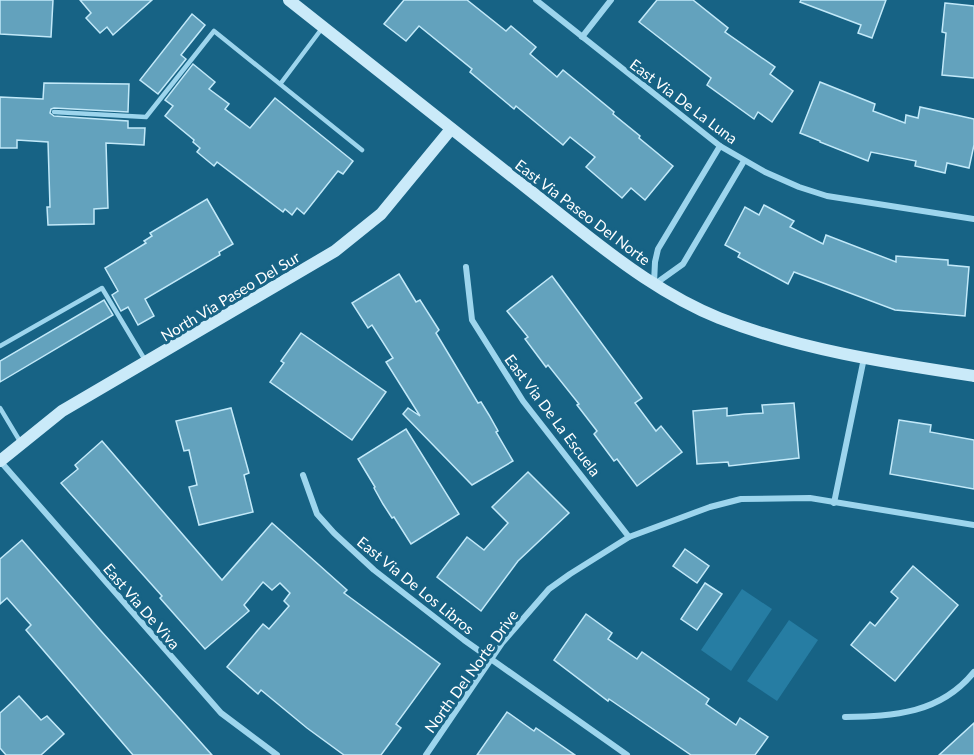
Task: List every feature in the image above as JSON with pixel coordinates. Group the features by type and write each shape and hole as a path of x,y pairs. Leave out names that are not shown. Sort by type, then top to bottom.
{"street":[{"name":"East Via Paseo Del Norte","path":"289,0 623,264 654,284 728,321 760,332 864,358 974,376"},
{"name":"East Via De La Luna","path":"536,0 720,146 744,161 799,187 827,196 974,219"},
{"path":"582,37 611,0"},
{"name":"North Via Paseo Del Sur","path":"0,461 62,411 335,251 361,232 381,214 451,129"},
{"path":"654,284 658,249 720,146"},
{"path":"654,284 683,264 744,161"},
{"name":"East Via De La Escuela","path":"466,267 472,320 523,401 629,537"},
{"path":"834,503 864,358"},
{"name":"East Via De Viva","path":"0,461 221,713 277,755"},
{"name":"East Via De Los Libros","path":"303,474 317,514 334,534 374,570 491,659 627,755"},
{"name":"North Del Norte Drive","path":"426,755 502,643 549,589 629,537 710,507 741,499 810,498 974,525"},
{"path":"844,717 887,716 916,711 961,687 974,672"}],"lane":[{"path":"281,83 323,27"},
{"path":"54,112 146,117 214,31 362,150"},
{"path":"0,346 102,288 146,362"},
{"path":"0,408 21,443"}],"shaded area":[{"path":"742,589 772,609 731,671 701,650"},
{"path":"789,620 818,640 777,701 747,681"}],"building":[{"path":"0,0 53,0 51,37 0,34"},
{"path":"80,0 152,0 113,35 107,27 100,33 86,18 91,13"},
{"path":"404,0 467,0 506,31 511,26 536,47 530,54 557,77 563,70 614,112 613,114 640,136 639,138 673,166 645,200 631,188 622,198 586,167 595,157 570,137 563,145 516,106 514,109 470,72 472,69 419,26 406,41 384,24"},
{"path":"657,0 693,0 728,28 725,32 775,67 770,74 793,91 772,122 758,112 754,119 707,85 711,78 639,22"},
{"path":"801,0 886,0 872,38 858,33 861,25 800,2"},
{"path":"945,3 974,6 974,78 942,75 946,33 942,32"},
{"path":"192,14 205,25 181,55 186,59 158,94 140,80"},
{"path":"193,64 215,82 209,89 229,104 225,109 250,128 275,98 353,161 343,174 338,171 304,214 297,208 292,215 285,209 283,212 217,162 214,166 197,152 200,148 193,142 194,140 165,116 173,106 165,100"},
{"path":"820,82 875,104 873,111 905,123 906,115 918,118 920,107 974,119 974,145 969,168 947,163 945,173 915,166 916,161 871,152 868,161 800,133"},
{"path":"44,83 129,84 128,112 54,108 50,113 54,116 128,121 128,128 145,128 144,145 106,143 108,208 94,209 94,224 48,225 47,207 50,207 48,142 17,140 17,148 0,148 0,97 43,99"},
{"path":"207,199 233,244 219,252 220,255 145,299 154,316 138,325 128,307 121,311 112,295 118,291 105,268 146,243 144,241 152,236 150,233"},
{"path":"764,205 794,221 790,227 823,244 826,235 896,262 896,256 948,260 948,265 969,267 965,316 895,310 794,272 788,284 738,257 740,253 725,245 745,207 759,215"},
{"path":"399,274 416,302 420,300 439,330 436,333 478,403 481,402 489,415 513,461 472,485 403,414 408,408 420,416 386,362 393,358 372,325 368,328 352,303"},
{"path":"552,276 642,398 635,403 656,431 661,426 682,452 637,486 617,459 614,461 594,434 597,431 577,405 579,404 548,365 546,367 525,339 528,337 507,311"},
{"path":"104,300 113,315 0,382 0,361"},
{"path":"301,333 386,392 352,440 270,382 284,363 281,361"},
{"path":"794,403 799,458 729,466 728,462 697,464 693,411 727,408 727,416 763,413 762,405"},
{"path":"231,408 249,473 244,475 253,512 199,525 189,487 197,485 189,450 184,451 176,421"},
{"path":"899,420 931,425 930,432 974,440 974,489 890,474"},
{"path":"406,429 459,514 411,544 383,504 358,459"},
{"path":"102,441 222,580 272,523 347,590 344,593 440,664 396,724 401,728 381,755 344,755 261,690 258,694 227,667 263,624 269,629 289,606 284,601 290,593 280,583 272,590 263,582 244,605 249,611 205,649 160,598 162,596 61,483 78,469 75,465"},
{"path":"528,472 569,513 518,561 481,611 437,577 467,537 484,550 508,523 492,507"},
{"path":"22,540 212,755 133,755 26,630 31,625 7,598 0,604 0,559"},
{"path":"685,549 709,566 697,583 673,566"},
{"path":"913,566 958,605 895,681 851,645 870,622 875,626 898,598 891,592"},
{"path":"705,583 722,594 697,630 681,619"},
{"path":"586,614 612,633 608,639 637,659 642,652 709,699 706,704 736,725 740,718 768,737 755,755 691,755 609,699 608,701 554,660"},
{"path":"19,696 41,720 47,716 64,734 41,755 6,755 0,748 0,713"},
{"path":"507,712 534,731 536,728 575,755 477,755"},
{"path":"974,723 974,755 939,755"}]}
